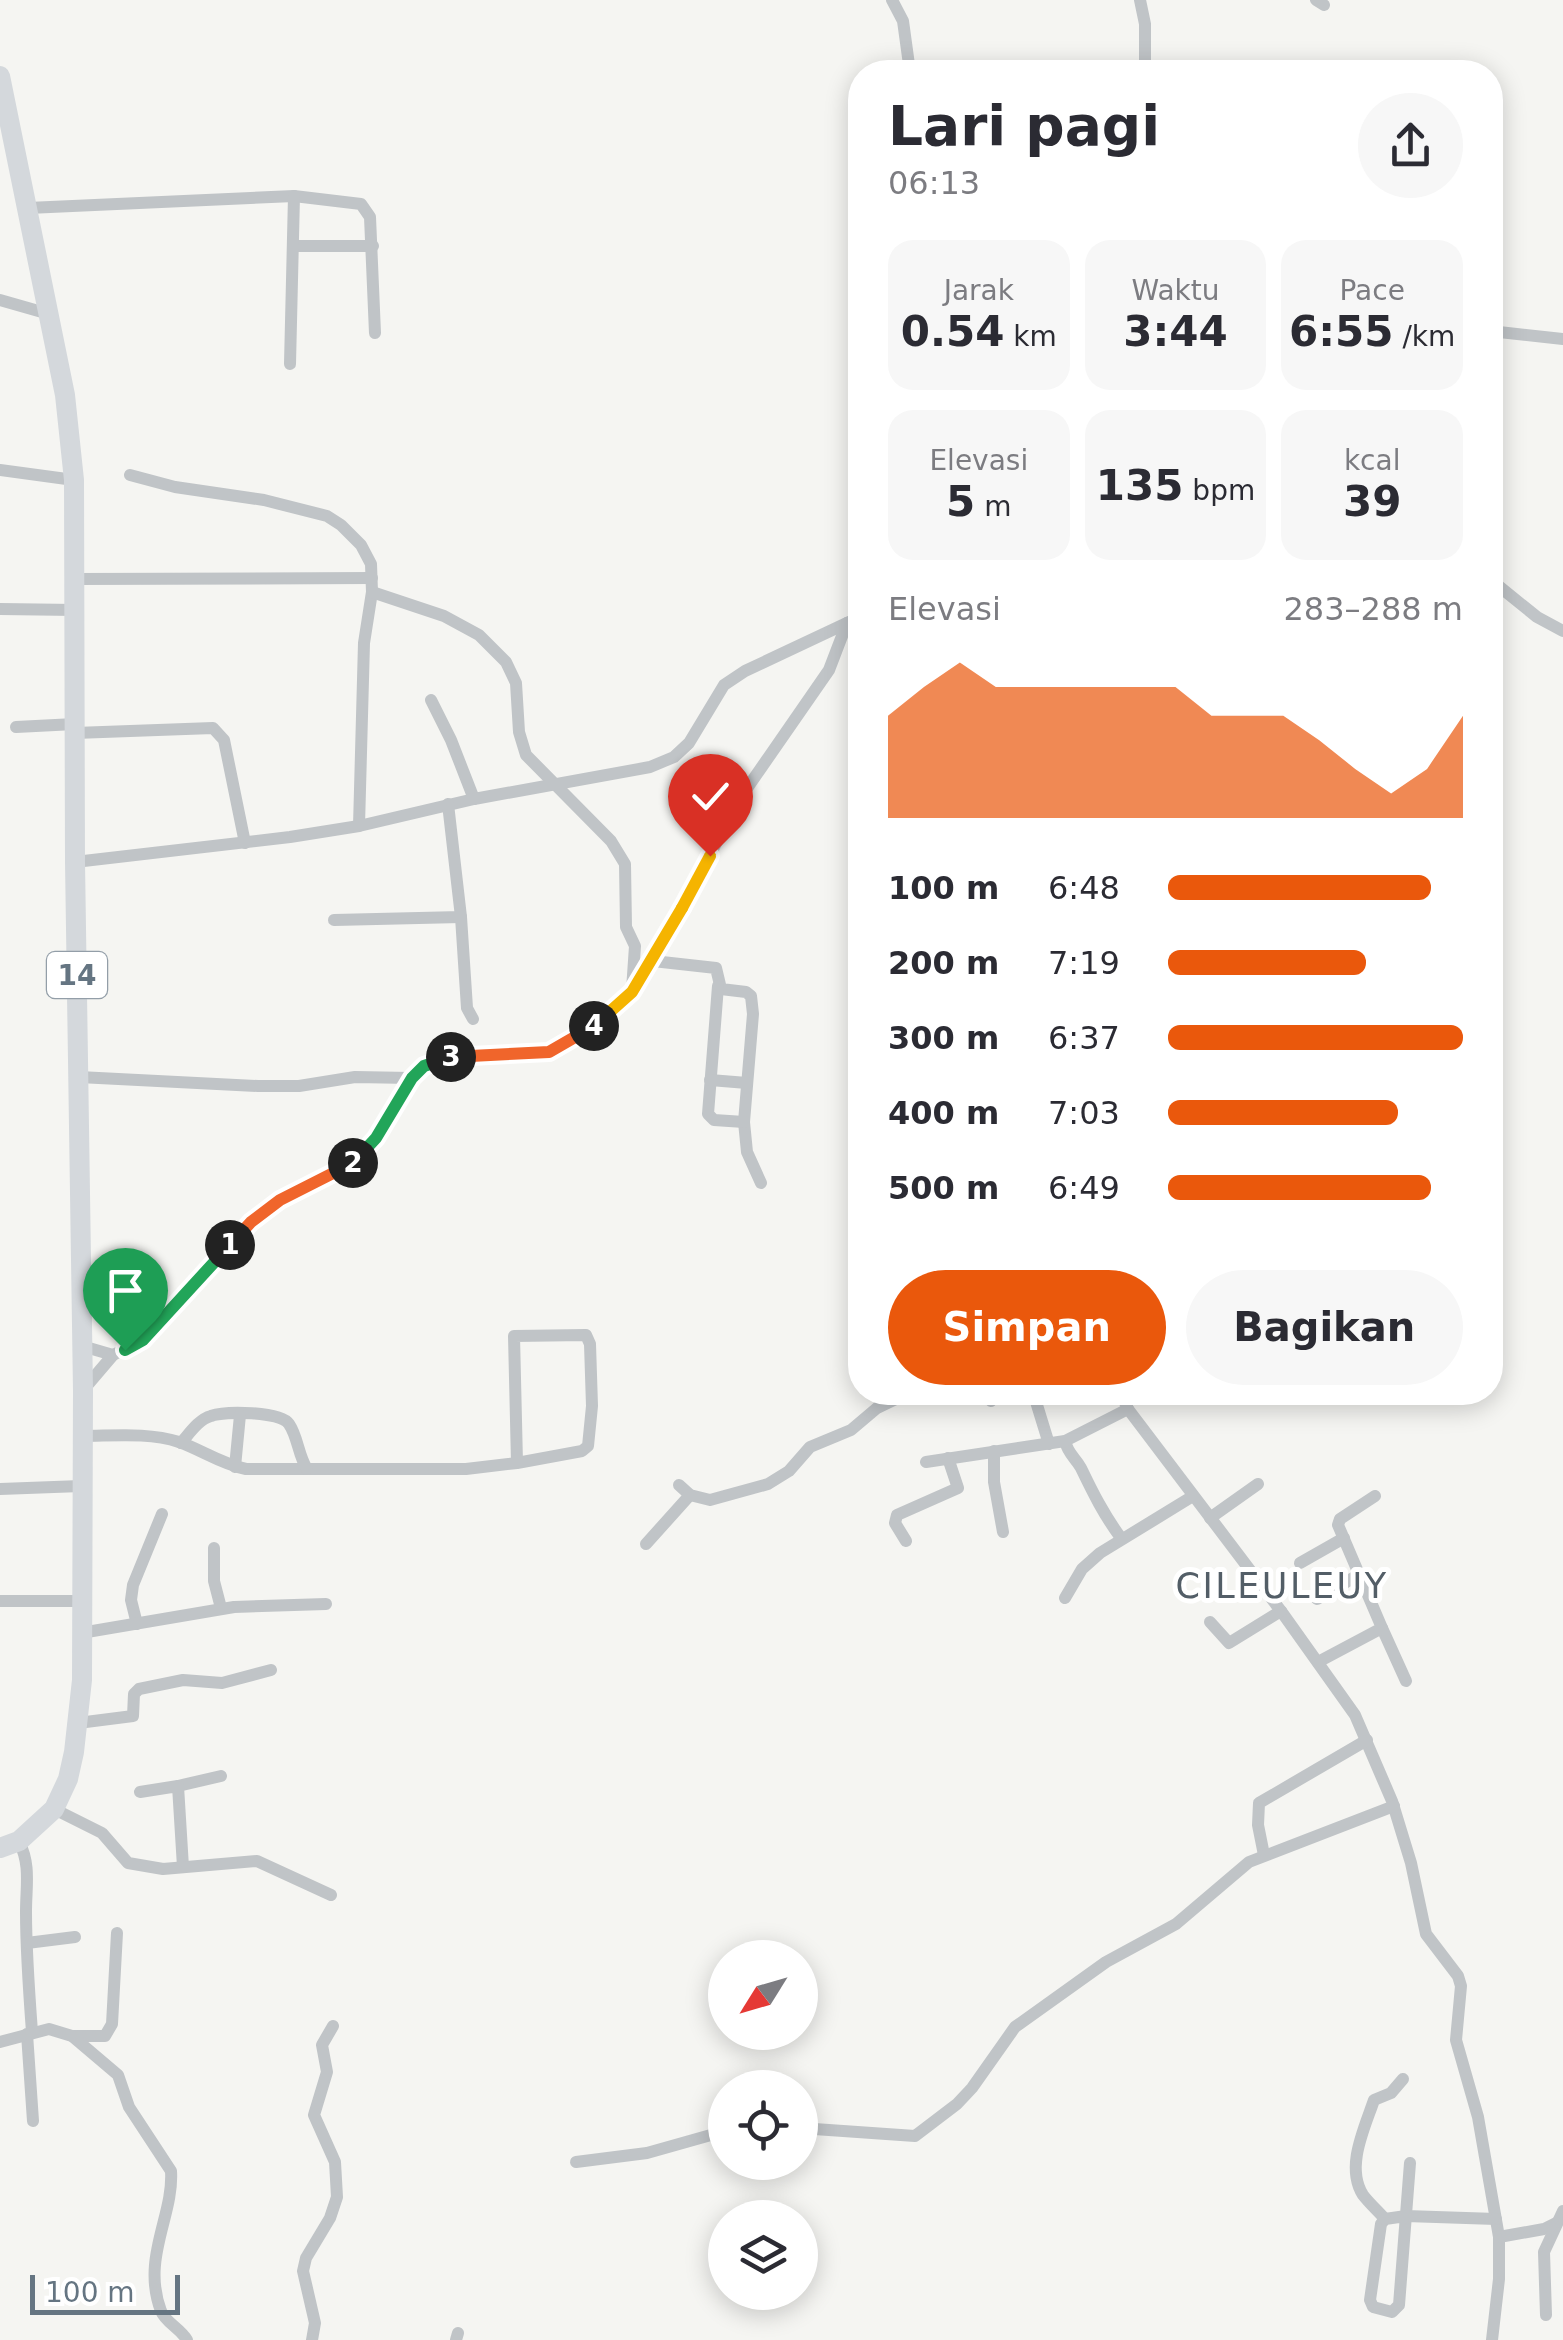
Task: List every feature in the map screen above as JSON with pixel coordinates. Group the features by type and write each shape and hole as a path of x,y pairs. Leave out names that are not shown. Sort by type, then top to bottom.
{"highway":[{"name":"14","path":"0,76 65,395 74,480 83,1391 78,1722 68,1779 54,1808 10,1844"}],"street":[{"path":"892,0 903,21 908,60"},
{"path":"1140,0 1145,24 1144,60"},
{"path":"290,364 294,196"},
{"path":"28,208 294,196 355,202 366,206 370,217 376,333"},
{"path":"293,246 372,246"},
{"path":"0,300 49,314"},
{"path":"1503,332 1563,339"},
{"path":"0,470 74,480"},
{"path":"130,475 326,516 341,524 361,545 371,564 372,585 364,644 359,826"},
{"path":"76,579 372,585 479,635 506,662 516,682 522,746 553,784 611,841 625,864 626,927 635,946 632,992"},
{"path":"1503,590 1537,617 1563,631"},
{"path":"0,609 76,610"},
{"path":"75,862 359,826 474,798 650,767 689,744 724,685 745,671 848,623"},
{"path":"83,1391 113,1354 143,1340 251,1222 280,1200 351,1165 376,1138 412,1078 424,1066 452,1057 549,1052 583,1035 632,992 653,961 741,797 828,670 848,632"},
{"path":"431,700 452,740 474,798"},
{"path":"16,726 213,728 224,740 244,843"},
{"path":"448,804 472,1019"},
{"path":"334,920 462,916"},
{"path":"653,961 716,968 710,1117 744,1122"},
{"path":"718,986 746,992 753,1002 744,1122 747,1152 762,1183"},
{"path":"79,1076 298,1086 355,1077 412,1078"},
{"path":"710,1080 747,1082"},
{"path":"82,1436 139,1436 181,1443 235,1467 477,1468 517,1464 582,1451 589,1444 592,1406 590,1344 586,1335 514,1336 517,1464"},
{"path":"82,1346 113,1354"},
{"path":"679,1484 690,1495 722,1500 778,1480 810,1447 851,1430 883,1405"},
{"path":"1037,1405 1049,1444"},
{"path":"1126,1405 1355,1716 1394,1806 1412,1864 1426,1934 1462,1986 1456,2040 1478,2117 1496,2219 1503,2236 1492,2340"},
{"path":"926,1462 1064,1441 1128,1409"},
{"path":"235,1467 240,1414"},
{"path":"181,1443 208,1416 274,1414 290,1425 299,1457 307,1469"},
{"path":"1064,1441 1068,1455 1080,1465 1099,1508 1121,1538"},
{"path":"994,1452 994,1482 1003,1532"},
{"path":"906,1541 895,1523 898,1516 958,1488 948,1458"},
{"path":"1210,1518 1258,1484"},
{"path":"0,1489 82,1486"},
{"path":"646,1544 690,1495"},
{"path":"1065,1598 1082,1569 1121,1538 1194,1496"},
{"path":"1375,1496 1340,1519 1338,1525 1406,1681"},
{"path":"136,1624 133,1586 162,1514"},
{"path":"1300,1563 1344,1538"},
{"path":"214,1548 214,1581 221,1608"},
{"path":"1317,1599 1360,1574"},
{"path":"0,1601 81,1601"},
{"path":"81,1632 221,1608 326,1604"},
{"path":"1210,1622 1228,1643 1281,1611"},
{"path":"1318,1662 1382,1628"},
{"path":"78,1722 133,1716 134,1694 139,1689 182,1680 222,1683 272,1670"},
{"path":"1264,1854 1258,1825 1259,1803 1367,1740"},
{"path":"140,1792 221,1776"},
{"path":"178,1786 183,1867"},
{"path":"818,2129 915,2136 965,2096 1015,2028 1106,1962 1176,1924 1248,1862 1394,1806"},
{"path":"54,1808 102,1833 128,1863 154,1868 257,1861 332,1895"},
{"path":"10,1844 27,1858 33,2122"},
{"path":"72,2036 104,2036 112,2024 117,1933"},
{"path":"27,1944 75,1937"},
{"path":"312,2340 315,2324 302,2271 330,2218 336,2197 335,2162 314,2115 327,2072 322,2045 333,2026"},
{"path":"0,2042 56,2030 72,2036 118,2075 129,2107 168,2163 171,2179 156,2242 155,2265 161,2311 186,2340"},
{"path":"1385,2219 1362,2194 1356,2156 1374,2100 1392,2093 1403,2079"},
{"path":"576,2162 647,2153 708,2136"},
{"path":"1410,2163 1406,2216 1399,2305 1392,2312 1374,2308 1370,2300 1381,2224 1385,2219 1406,2216 1496,2219"},
{"path":"1503,2236 1524,2234 1560,2218"},
{"path":"1546,2315 1544,2252 1560,2218"}],"district":[{"name":"CILEULEUY","path":"1282,1586"}],"route":[{"path":"125,1350 143,1340 251,1222 280,1200 351,1165 376,1138 412,1078 424,1066 452,1057 549,1052 583,1035 612,1012 632,992 653,961 710,856"}]}
